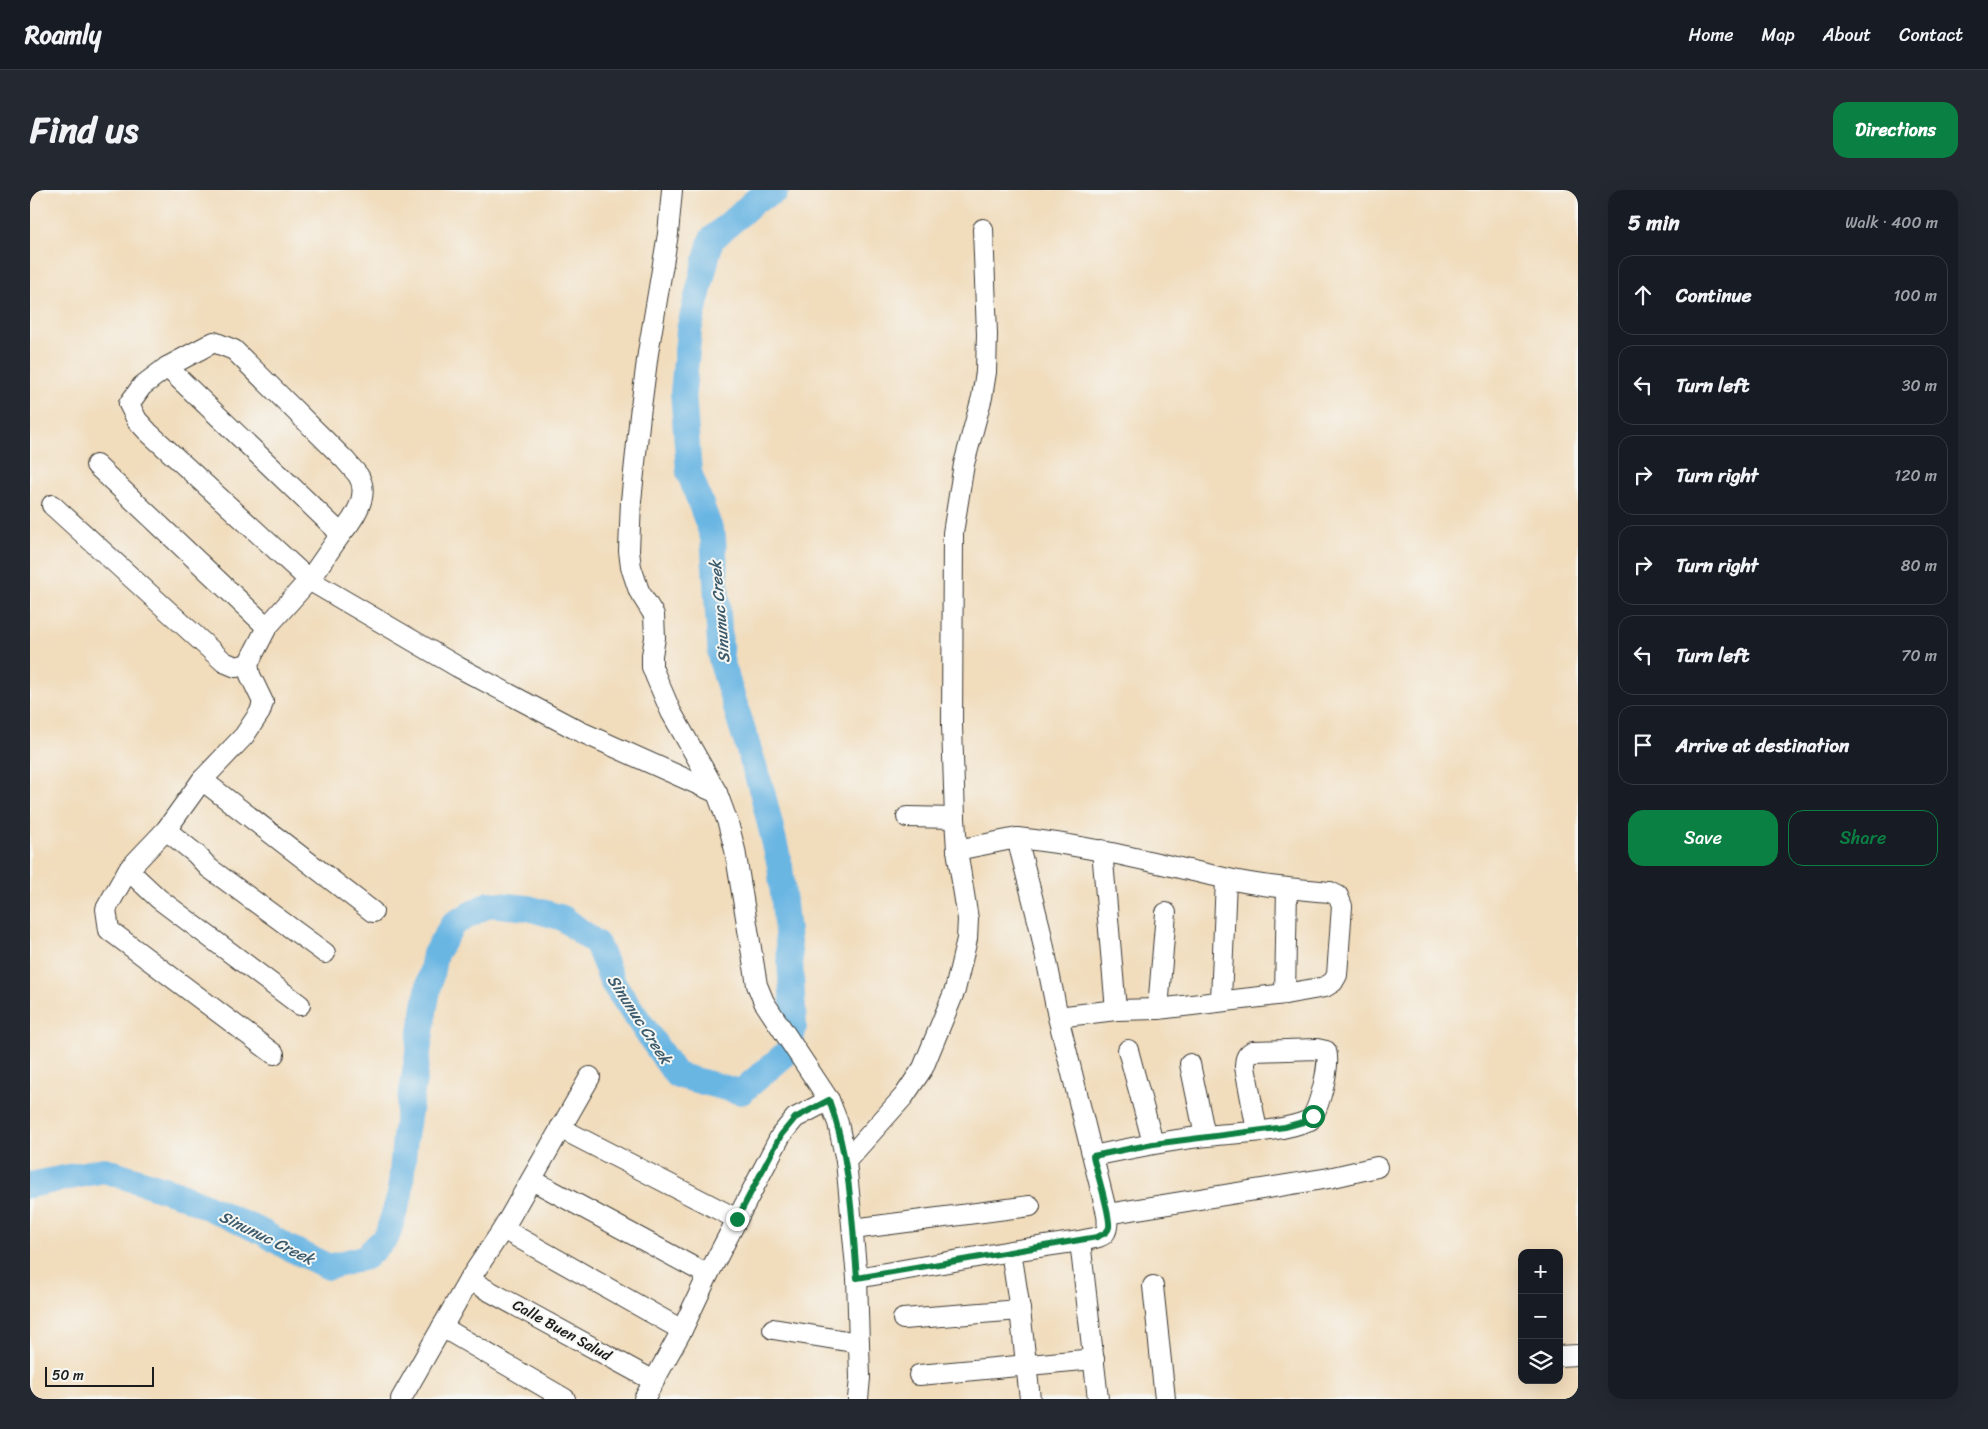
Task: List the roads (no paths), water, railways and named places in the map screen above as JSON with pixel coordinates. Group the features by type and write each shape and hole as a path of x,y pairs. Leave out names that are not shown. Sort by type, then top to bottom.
{"street":[{"path":"672,190 665,252 640,415 631,501 629,550 631,567 639,592 654,615 656,632 652,667 671,712 717,793 728,823 735,850 758,985 764,1002 829,1100 838,1123 846,1161 857,1278 860,1378 858,1399"},
{"path":"846,1161 904,1096 923,1068 955,990 967,939 968,919 957,850 952,725 954,533 958,493 968,442 982,397 986,372 987,334 983,229"},
{"path":"274,1054 109,930 106,909 128,870 166,830 202,780 244,736 260,712 263,702 250,675 248,664 267,627 309,580 352,521 360,506 363,490 359,477 345,460 234,350 214,342 167,367 142,386 129,404 137,420 309,580 458,667 579,731 717,793"},
{"path":"167,367 341,534"},
{"path":"96,465 267,627"},
{"path":"52,505 224,662 236,667 248,664"},
{"path":"202,780 373,912"},
{"path":"907,817 955,818"},
{"path":"166,830 231,885 326,953"},
{"path":"957,850 1017,838 1056,842 1102,850 1226,879 1330,892 1338,896 1342,906 1340,961 1337,975 1333,982 1325,987 1285,994 1221,1000 1158,1009 1116,1010 1058,1017"},
{"path":"857,1278 1011,1250 1080,1241 1097,1237 1106,1232 1109,1227 1058,1017 1040,928 1017,838"},
{"path":"1102,850 1116,1010"},
{"path":"128,870 159,899 300,1005"},
{"path":"1221,1000 1226,879"},
{"path":"1285,994 1287,888"},
{"path":"1158,1009 1166,913"},
{"path":"1093,1156 1153,1144 1257,1131 1303,1122 1313,1116 1323,1085 1328,1059 1326,1051 1316,1049 1253,1051 1248,1053 1245,1067 1257,1131"},
{"path":"1128,1050 1153,1144"},
{"path":"1190,1064 1205,1136"},
{"path":"401,1399 470,1280 504,1229 590,1077"},
{"path":"644,1399 682,1330 708,1275 781,1135 795,1118 829,1100"},
{"path":"560,1128 737,1219"},
{"path":"1107,1214 1330,1178 1377,1166"},
{"path":"532,1180 708,1275"},
{"path":"853,1229 1030,1206"},
{"path":"504,1229 682,1330"},
{"path":"1080,1241 1098,1399"},
{"path":"1011,1250 1028,1364 1030,1399"},
{"name":"Calle Buen Salud","path":"470,1280 654,1381"},
{"path":"1153,1286 1165,1399"},
{"path":"903,1319 1020,1310"},
{"path":"442,1327 565,1399"},
{"path":"773,1329 859,1342"},
{"path":"1563,1356 1578,1354"},
{"path":"919,1375 1094,1359"}],"waterway":[{"name":"Sinunuc Creek","path":"30,1185 104,1170 179,1194 264,1233 287,1247 329,1267 366,1257 387,1236 400,1195 405,1137 435,954 453,924 489,904 528,908 563,918 597,944 613,983 676,1075 741,1092 789,1051 794,1026 790,960 780,866 763,795 721,660 713,537 689,472 683,392 689,330 711,240 755,201 776,190"}]}
